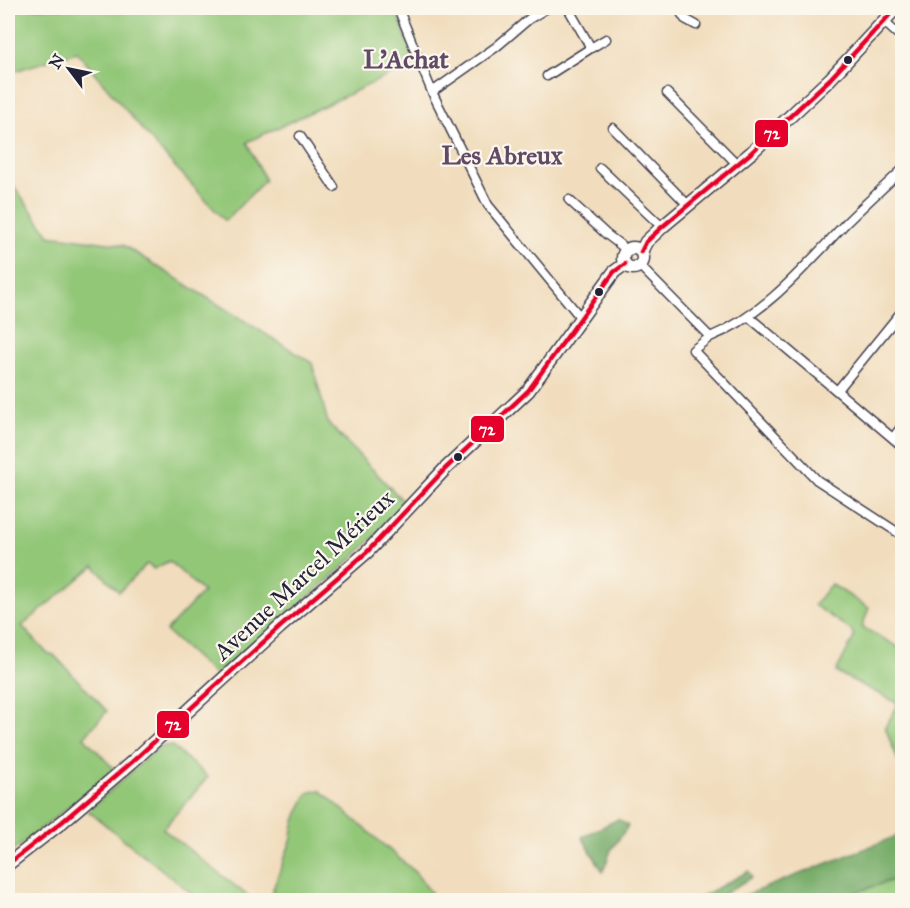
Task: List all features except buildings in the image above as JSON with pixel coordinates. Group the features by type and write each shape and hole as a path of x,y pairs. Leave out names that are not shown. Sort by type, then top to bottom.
{"main road":[{"path":"641,252 633,248 627,250 624,255 625,264 633,268 639,266 643,257 641,252 646,242 662,226 752,153 830,79 896,8"},
{"name":"Avenue Marcel Mérieux","path":"8,864 62,822 132,762 280,627 367,552 445,469 528,391 614,272 625,264"}],"street":[{"path":"398,8 432,92 488,205 581,318"},
{"path":"432,92 547,8"},
{"path":"568,8 591,48"},
{"path":"678,8 685,19 696,25"},
{"path":"883,21 903,38"},
{"path":"547,76 606,39"},
{"path":"667,93 737,164"},
{"path":"613,128 688,205"},
{"path":"300,136 334,187"},
{"path":"600,168 662,226"},
{"path":"897,532 817,480 693,350 710,337 726,331 749,317 787,284 903,170"},
{"path":"569,200 627,250"},
{"path":"639,266 710,337"},
{"path":"837,391 903,311"},
{"path":"749,317 903,446"},
{"path":"893,438 903,426"}],"green space":[{"path":"8,8 396,8 415,63 247,142 265,180 225,221 157,147 77,52 8,73"},
{"path":"8,178 49,235 123,245 312,363 328,423 406,504 353,558 217,677 166,631 203,592 169,561 154,569 147,564 119,592 94,566 22,626 47,653 54,655 107,711 84,737 115,770 8,855"},
{"path":"831,584 869,608 862,627 902,649 902,771 885,727 897,703 836,672 854,637 852,631 814,605"},
{"path":"160,746 172,746 208,777 163,829 253,900 200,900 88,811"},
{"path":"320,790 414,871 437,900 269,900 300,809 308,793"},
{"path":"618,819 628,826 611,850 603,872 582,837"},
{"path":"902,834 902,877 832,900 733,900"},
{"path":"749,871 752,877 714,900 695,900"},
{"path":"902,877 902,900 833,900"}],"transit line":[{"name":"72","path":"641,252 646,242 662,227 752,152 830,79 896,8"},
{"name":"72","path":"8,864 62,822 132,762 280,627 367,552 445,469 528,391 614,272 625,264"}],"district":[{"name":"L'Achat","path":"406,59"},
{"name":"Les Abreux","path":"502,155"}]}
